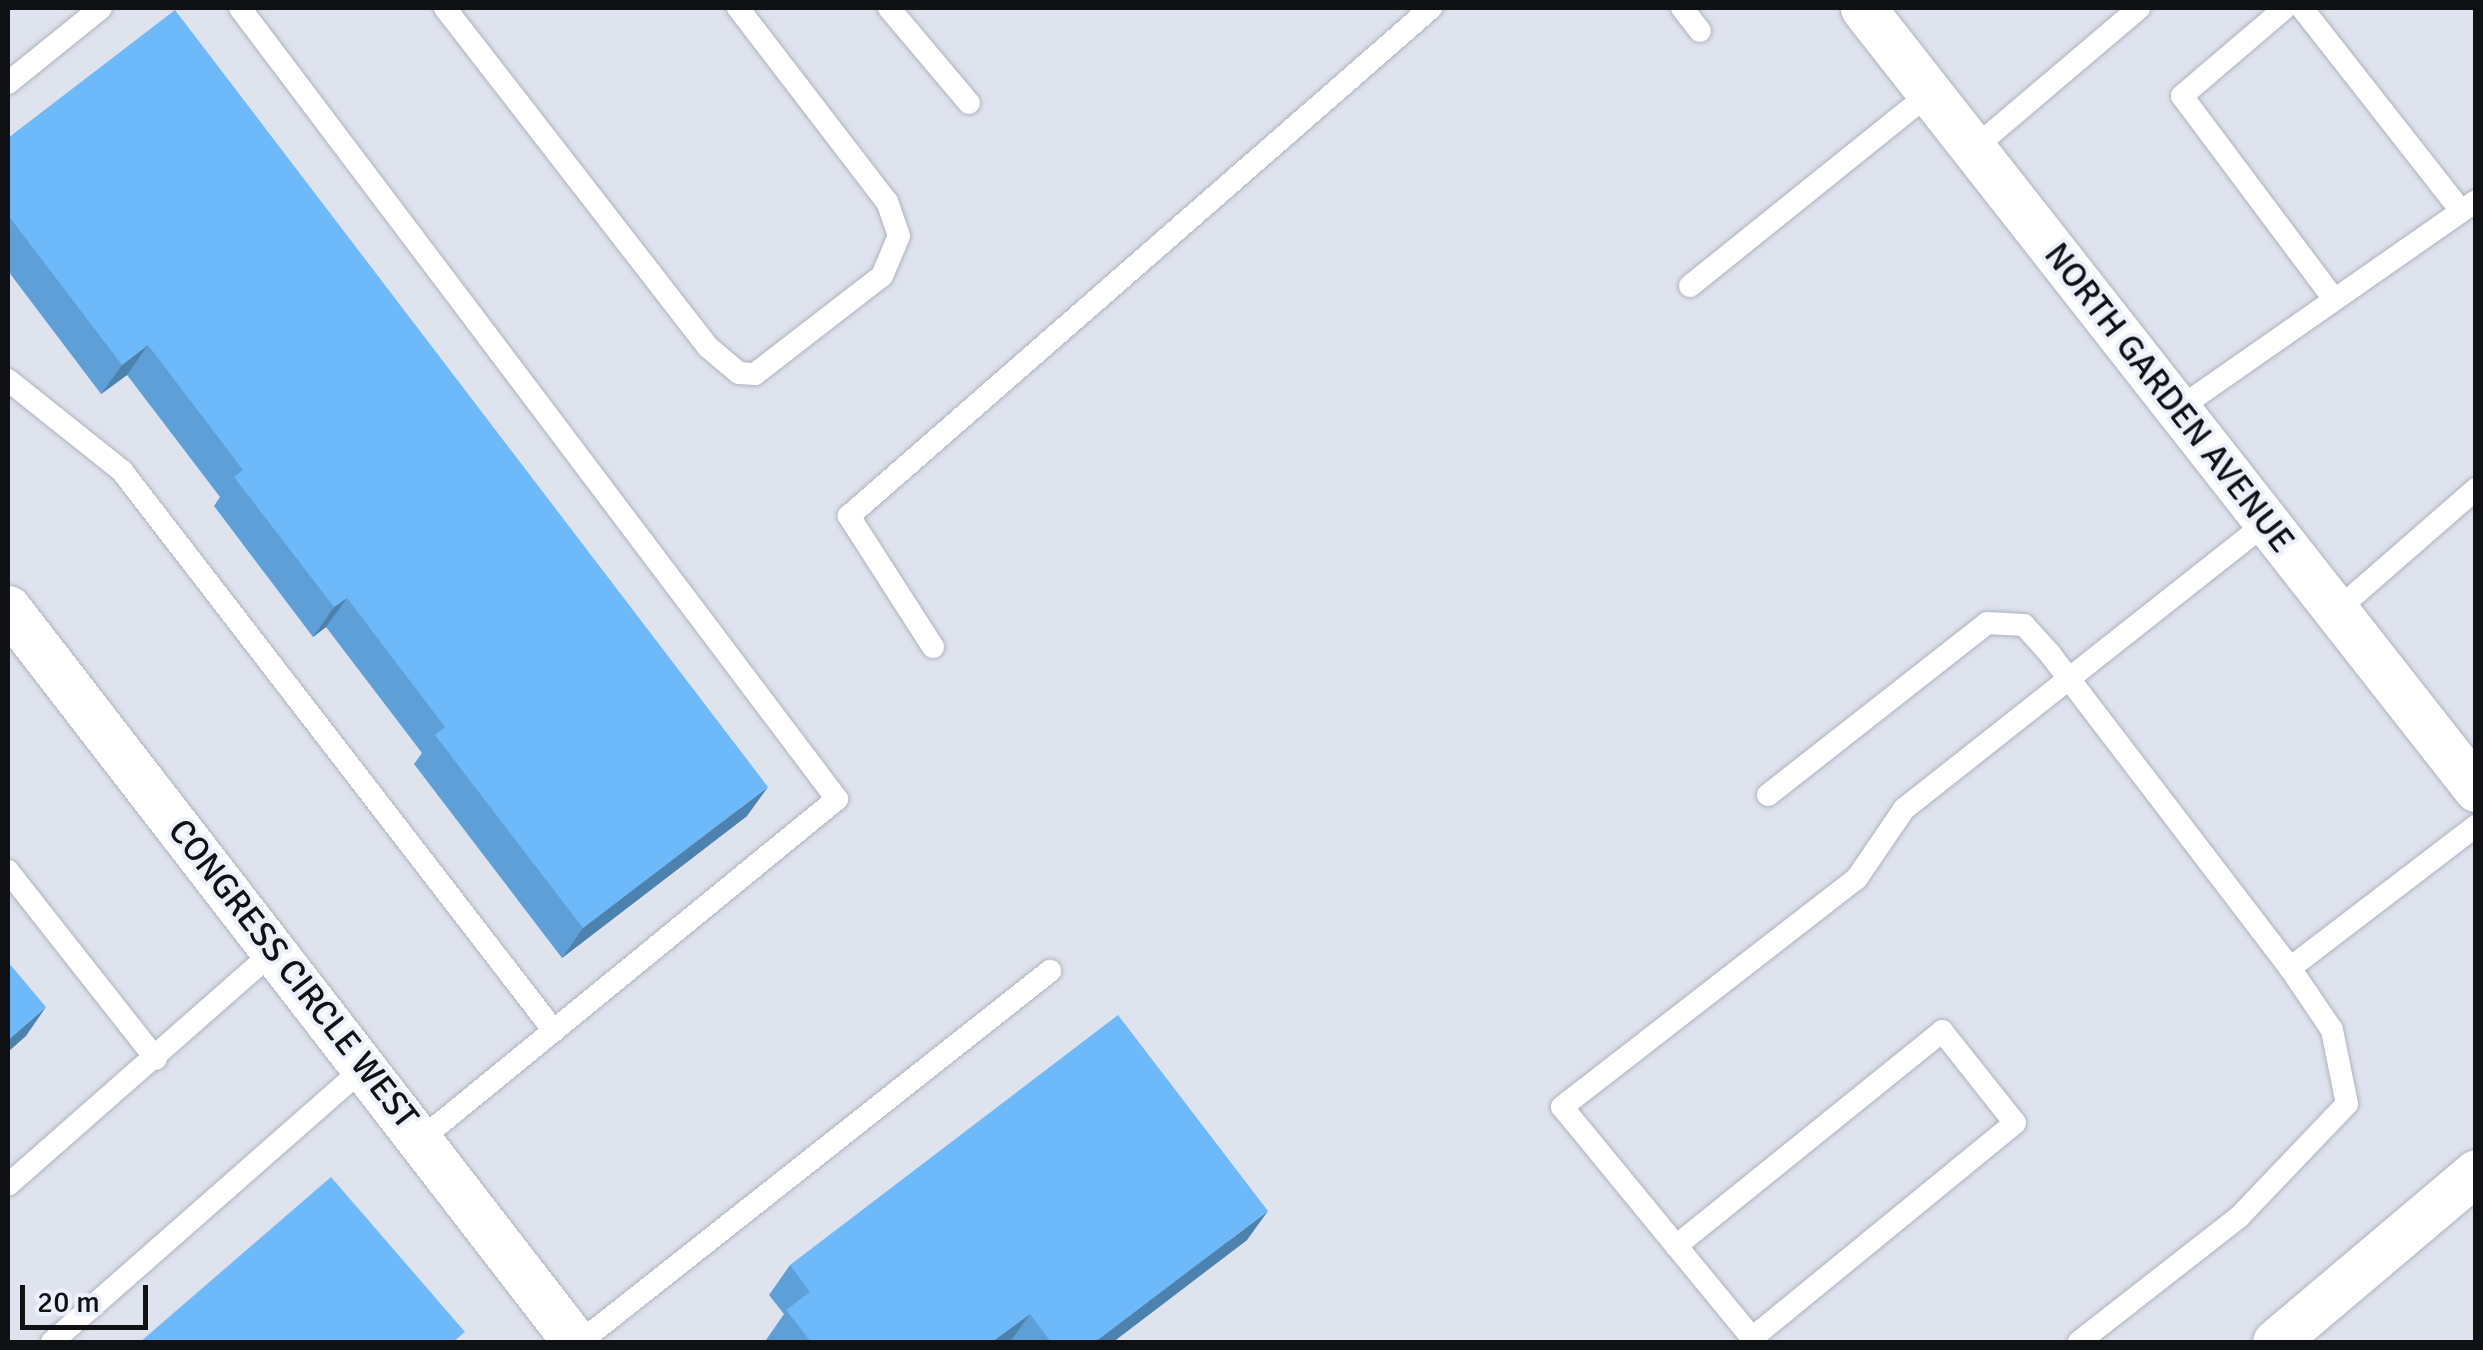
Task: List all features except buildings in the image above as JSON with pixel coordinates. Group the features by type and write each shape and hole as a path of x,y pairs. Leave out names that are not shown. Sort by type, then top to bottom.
{"street":[{"name":"NORTH GARDEN AVENUE","path":"1863,8 2476,788"},
{"name":"CONGRESS CIRCLE WEST","path":"8,608 578,1342"},
{"path":"2276,1342 2476,1172"}],"lane":[{"path":"8,83 101,8"},
{"path":"240,8 837,799 420,1140"},
{"path":"445,8 708,348 755,374 882,276 899,236 887,202 738,8"},
{"path":"889,8 970,103"},
{"path":"933,647 849,516 1430,8"},
{"path":"1682,8 1700,30"},
{"path":"1973,149 2139,8"},
{"path":"2285,8 2182,96 2334,299"},
{"path":"2178,409 2468,206 2302,8"},
{"path":"1690,286 1930,93"},
{"path":"8,380 122,471 554,1030"},
{"path":"2336,611 2476,489"},
{"path":"1676,1246 1942,1032 2015,1123 1752,1338 1676,1246 1562,1107 1857,878 1904,810 2267,522"},
{"path":"1768,795 1987,623 2024,626 2290,968 2332,1030 2347,1104 2239,1217 2079,1342"},
{"path":"2290,968 2476,826"},
{"path":"8,871 156,1059"},
{"path":"8,1185 156,1059 274,951"},
{"path":"578,1342 1050,971"},
{"path":"52,1342 364,1068"}]}
